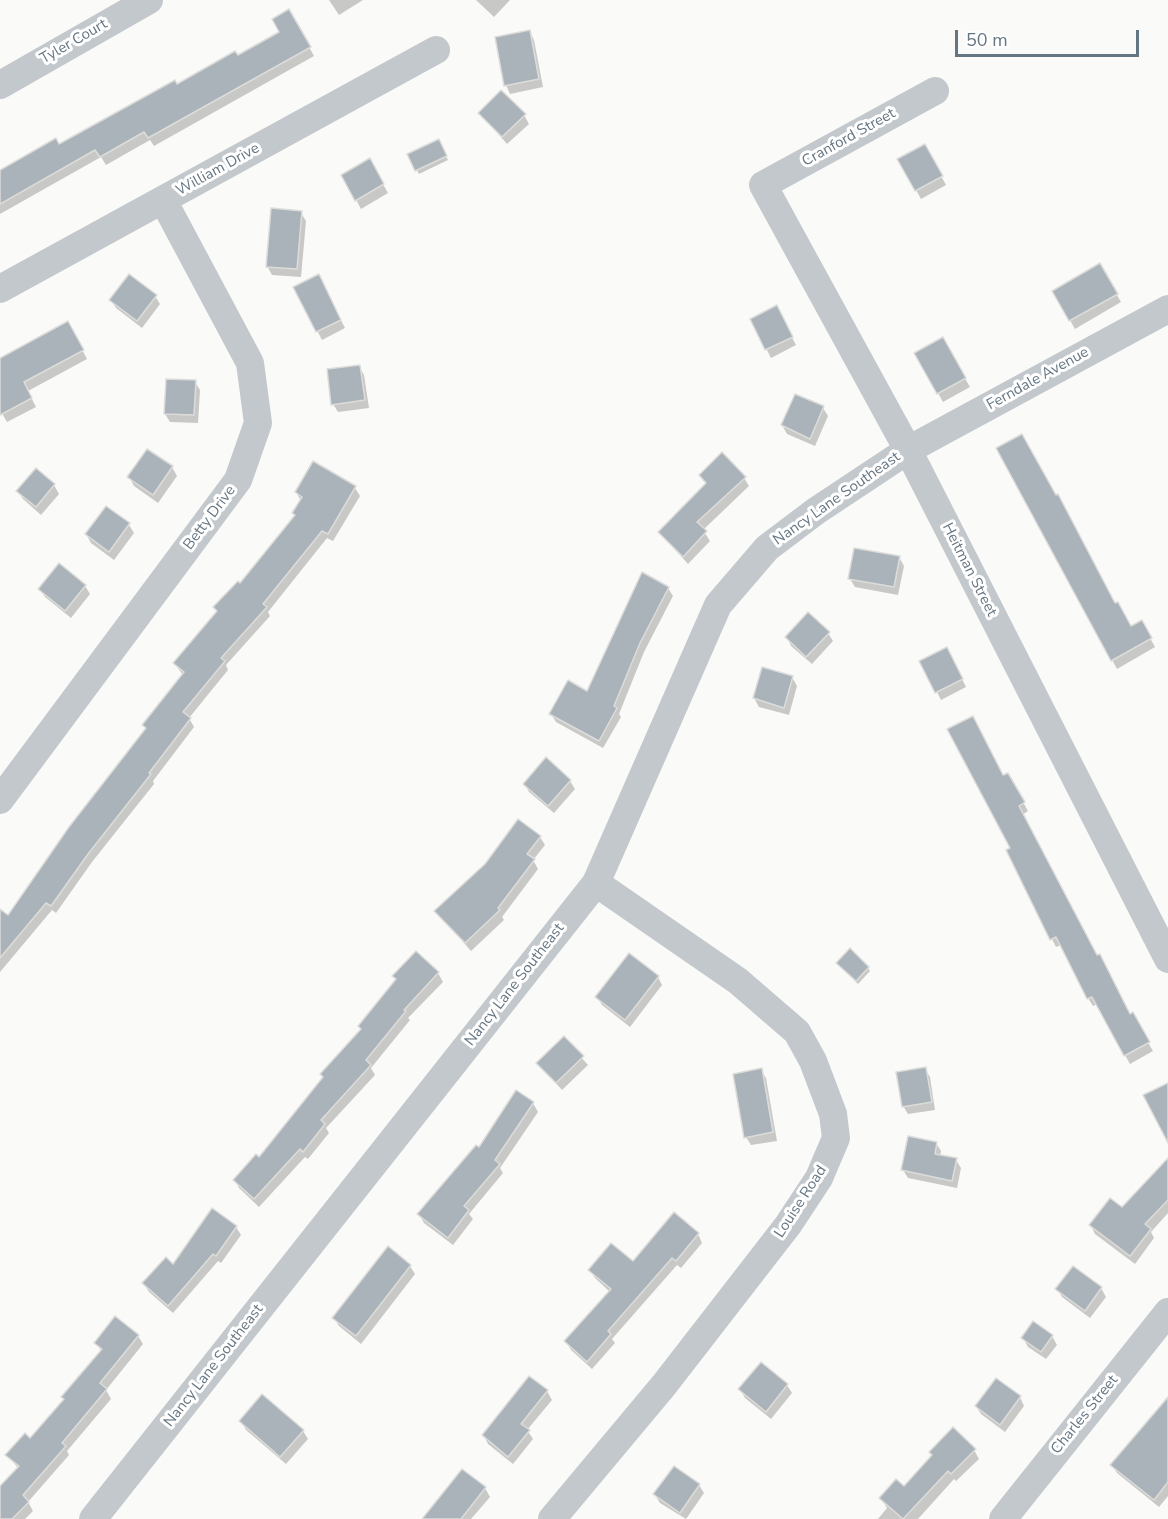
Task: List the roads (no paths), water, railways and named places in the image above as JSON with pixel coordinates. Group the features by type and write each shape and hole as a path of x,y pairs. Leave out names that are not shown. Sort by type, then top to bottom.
{"street":[{"name":"Tyler Court","path":"0,85 149,0"},
{"name":"William Drive","path":"0,289 436,50"},
{"name":"Cranford Street","path":"763,185 935,91"},
{"name":"Heitman Street","path":"763,185 908,450 1168,959"},
{"name":"Betty Drive","path":"0,800 238,480 258,423 250,363 163,201"},
{"name":"Ferndale Avenue","path":"908,450 1168,309"},
{"name":"Nancy Lane Southeast","path":"93,1519 596,883 718,605 767,548 816,511 908,450"},
{"name":"Louise Road","path":"552,1519 664,1385 788,1225 819,1178 836,1138 833,1114 813,1061 797,1032 738,981 596,883"},
{"name":"Charles Street","path":"1003,1519 1168,1312"}]}
